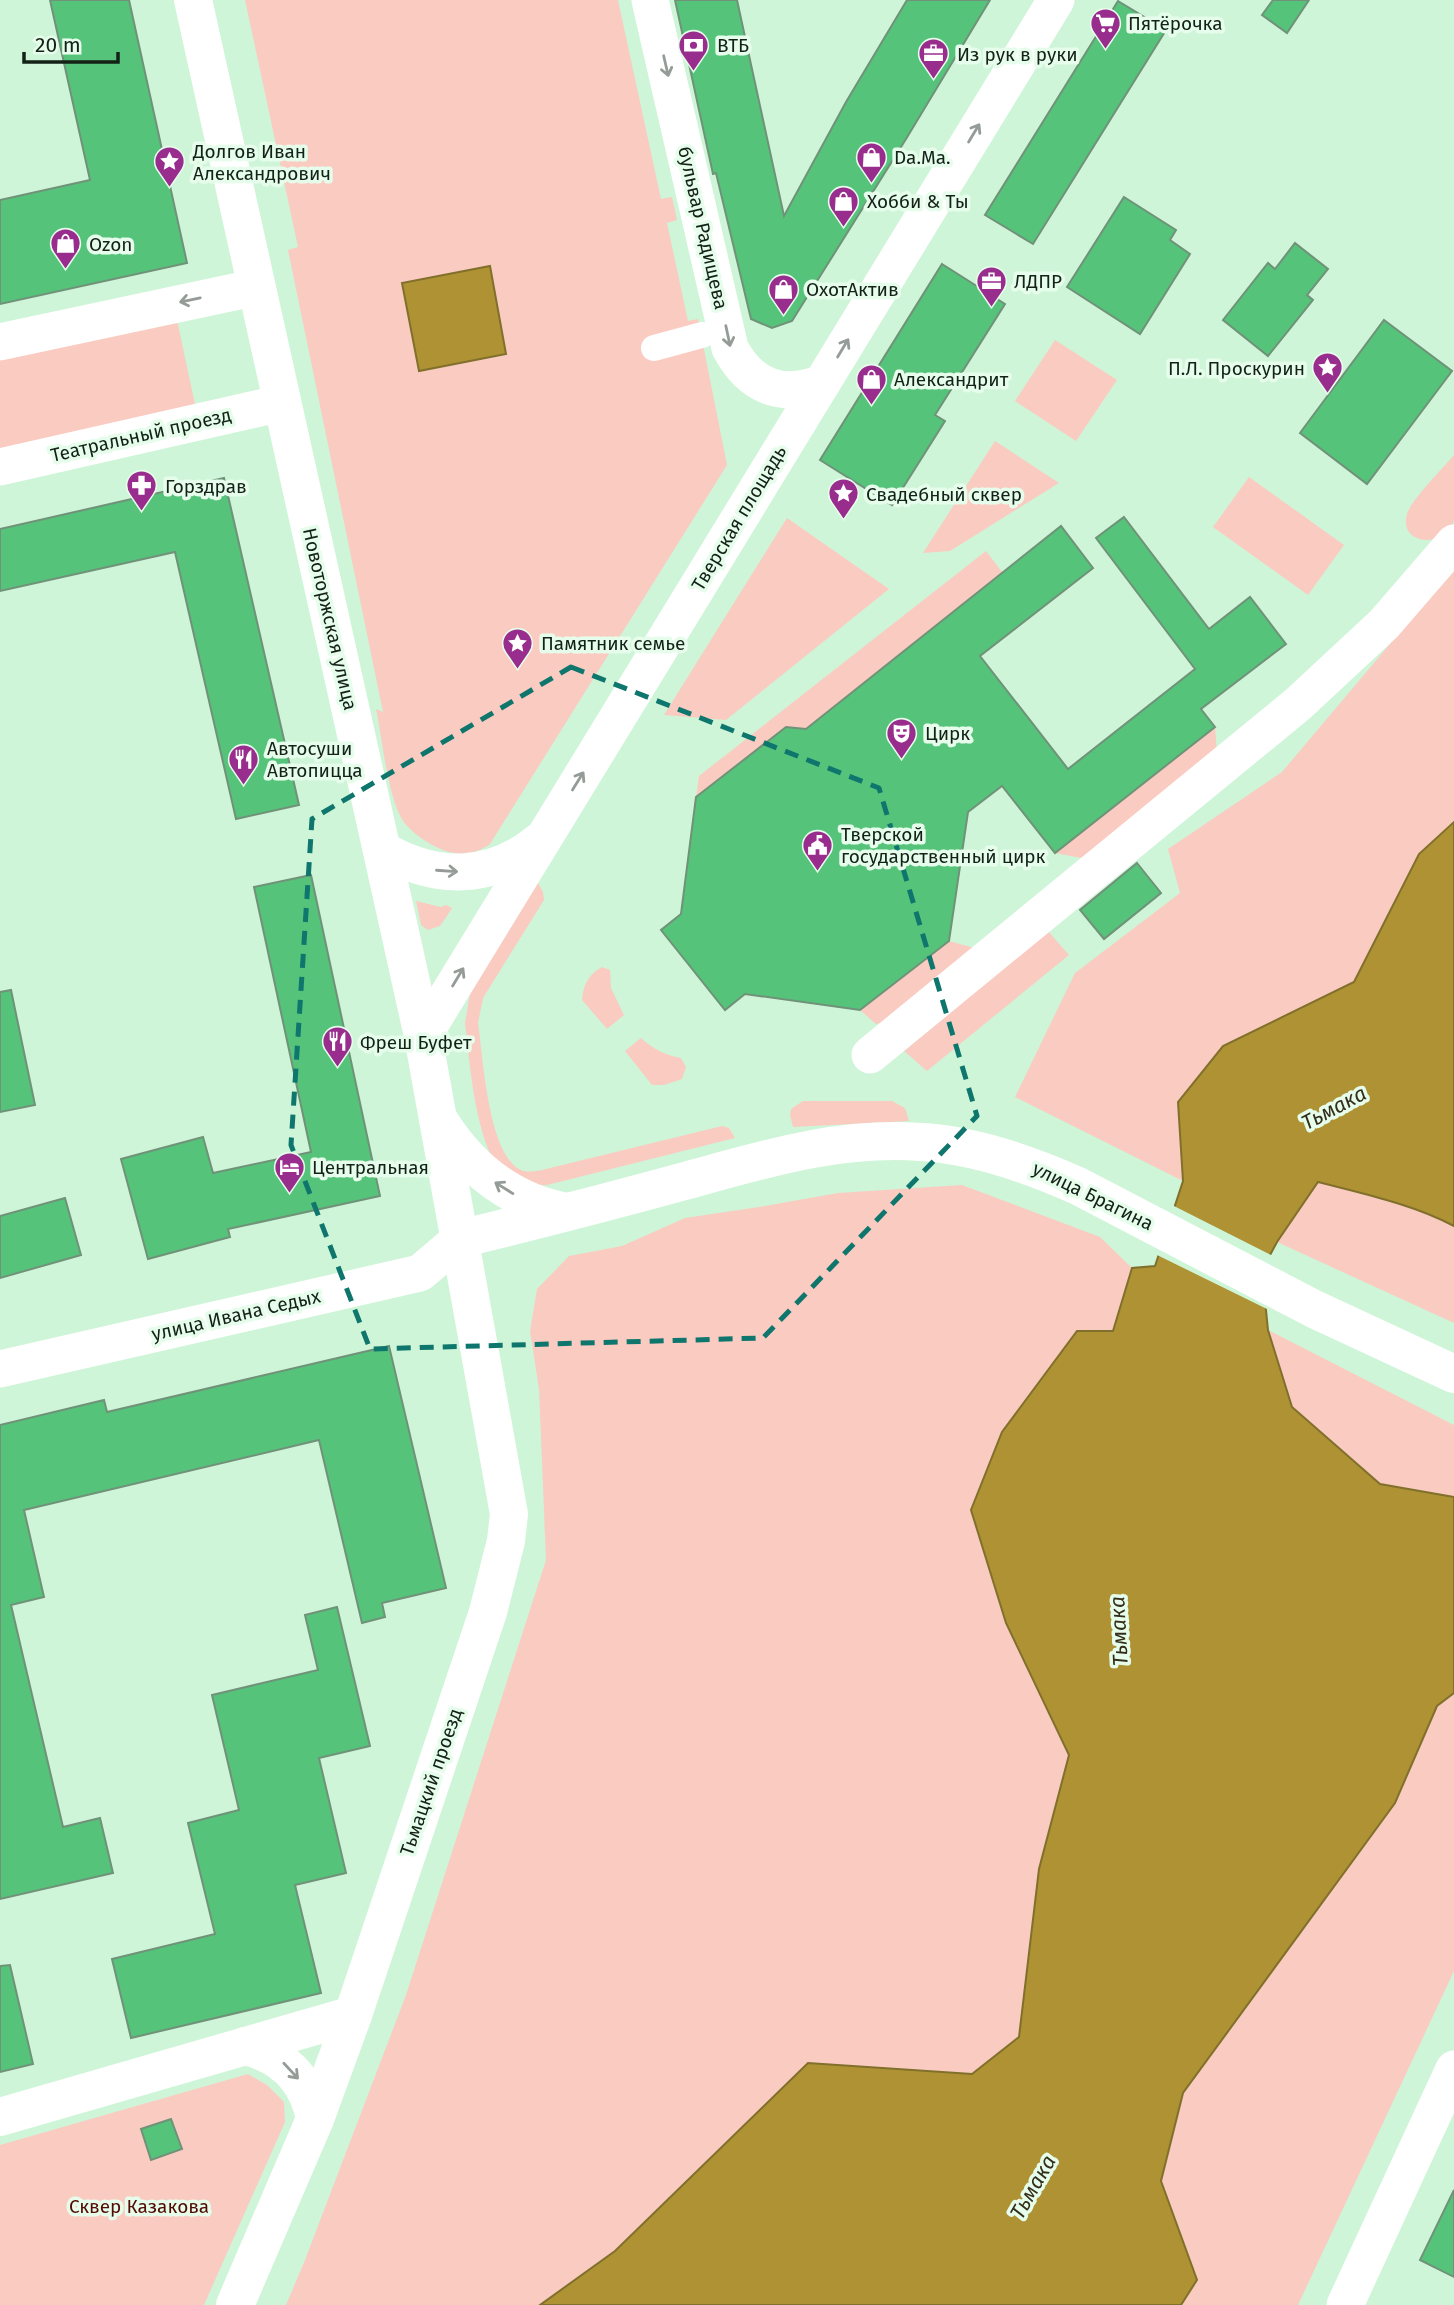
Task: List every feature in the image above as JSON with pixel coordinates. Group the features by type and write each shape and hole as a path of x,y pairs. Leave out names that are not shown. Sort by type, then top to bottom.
{"main road":[{"name":"Новоторжская улица","path":"193,0 383,850 423,1036 460,1239"},
{"path":"439,1120 459,1149 497,1184 528,1201 567,1212"},
{"name":"улица Брагина","path":"460,1239 807,1149 888,1141 929,1142 992,1155 1042,1170 1078,1186 1314,1309 1454,1374"},
{"name":"Тьмацкий проезд","path":"234,2305 315,2119 353,2015 488,1612 506,1541 509,1514 507,1498 460,1239"},
{"path":"0,2117 353,2015"},
{"path":"245,2046 279,2059 296,2075 309,2096 315,2119"}],"street":[{"name":"бульвар Радищева","path":"650,0 730,348 745,371 768,386 795,390 822,383"},
{"name":"Тверская площадь","path":"423,1036 1056,0"},
{"path":"0,342 257,287"},
{"path":"654,348 702,335"},
{"name":"Театральный проезд","path":"0,467 282,403"},
{"path":"870,1055 1298,704 1384,624 1454,543"},
{"path":"383,850 416,866 440,872 465,872 512,860 543,839"},
{"name":"улица Ивана Седых","path":"0,1369 420,1273 460,1239"},
{"path":"1345,2305 1441,2129 1454,2068"}],"highlighted area":[{"path":"571,667 879,788 977,1116 763,1338 370,1349 291,1145 312,819"}],"green space":[{"path":"245,0 618,0 661,199 672,197 677,220 667,223 688,321 698,319 727,465 490,844 473,852 449,852 421,838 403,821 393,798 376,709 383,712 288,250 298,247"},
{"path":"177,320 196,409 0,452 0,360"},
{"path":"1055,340 1117,380 1076,441 1015,401"},
{"path":"995,441 1059,483 950,551 923,553"},
{"path":"1454,455 1454,520 1450,529 1434,539 1416,538 1406,525 1407,514 1421,492"},
{"path":"1249,477 1344,545 1308,595 1213,527"},
{"path":"787,518 889,589 726,720 664,715"},
{"path":"986,551 1002,572 806,729 786,727 696,797 699,776"},
{"path":"1454,568 1454,822 1419,854 1354,982 1223,1046 1178,1102 1183,1181 1015,1097 1075,973 1180,893 1168,849 1282,772"},
{"path":"1215,727 1217,754 1087,859 1055,853"},
{"path":"538,883 544,900 483,998 478,1023 494,1126 510,1161 523,1171 537,1171 722,1126 729,1128 735,1138 547,1185 520,1186 505,1177 485,1139 478,1114 465,1023 470,993"},
{"path":"416,901 452,908 440,926 428,930 421,925"},
{"path":"1048,931 1069,955 927,1071 904,1051"},
{"path":"949,941 978,949 887,1022 876,1024 860,1010"},
{"path":"602,967 610,970 611,988 624,1015 607,1029 582,1000 588,981"},
{"path":"641,1038 660,1051 681,1058 686,1067 682,1079 664,1085 652,1085 625,1051"},
{"path":"803,1101 892,1101 905,1108 909,1121 793,1127 791,1109"},
{"path":"1318,1182 1405,1206 1454,1226 1454,1323 1277,1242"},
{"path":"962,1185 1100,1237 1132,1268 1113,1331 1077,1332 1002,1432 1006,1623 1069,1755 1039,1869 1019,2037 972,2074 808,2063 615,2251 540,2305 286,2305 406,1995 546,1560 539,1389 530,1331 537,1289 569,1256 622,1246 685,1218 838,1193"},
{"path":"1268,1330 1454,1425 1454,1497 1380,1484 1292,1407"},
{"path":"1454,1693 1454,1971 1298,2305 1181,2305 1197,2280 1161,2181 1183,2093 1395,1803 1437,1706"},
{"name":"Сквер Казакова","path":"248,2074 267,2085 284,2102 285,2122 204,2305 0,2305 0,2145"}],"water":[{"path":"490,266 506,354 419,371 402,283"},
{"name":"Тьмака","path":"1454,822 1454,1226 1405,1206 1318,1182 1277,1242 1262,1270 1268,1330 1292,1407 1380,1484 1454,1497 1454,1693 1437,1706 1395,1803 1183,2093 1161,2181 1197,2280 1181,2305 540,2305 615,2251 808,2063 972,2074 1019,2037 1039,1869 1069,1755 1006,1623 971,1510 1002,1432 1077,1331 1113,1331 1132,1268 1155,1266 1183,1181 1178,1102 1223,1046 1354,982 1419,854"}],"pier":[{"path":"1172,1205 1273,1256 1265,1270 1269,1310 1155,1254"}],"building":[{"path":"50,0 129,0 187,263 0,304 0,200 90,180"},
{"path":"675,0 737,0 784,216 846,102 907,0 990,0 792,321 772,328 751,319 716,173 713,174"},
{"path":"1273,0 1309,0 1287,33 1262,15"},
{"path":"1118,1 1166,30 1033,244 985,215"},
{"path":"1124,197 1176,230 1170,240 1190,254 1140,334 1067,287"},
{"path":"1295,243 1328,269 1307,295 1313,300 1268,356 1223,320 1268,263 1275,269"},
{"path":"942,264 1005,304 935,415 945,421 892,505 820,460"},
{"path":"1384,320 1452,371 1367,484 1300,433"},
{"path":"224,478 299,805 236,819 175,552 0,591 0,529"},
{"name":"Цирк","path":"1124,517 1209,629 1250,597 1286,644 1201,709 1215,727 1055,853 1002,786 968,812 949,941 860,1010 745,994 725,1010 661,930 681,914 696,797 786,727 806,729 1061,526 1093,568 980,656 1068,769 1195,669 1096,538"},
{"path":"1137,863 1161,893 1104,939 1080,910"},
{"path":"311,875 380,1196 228,1229 230,1237 148,1259 121,1159 203,1137 213,1173 311,1152 254,887"},
{"path":"11,990 35,1105 0,1112 0,992"},
{"path":"65,1198 81,1255 0,1278 0,1216"},
{"path":"389,1346 446,1588 382,1603 385,1617 362,1623 319,1440 24,1510 44,1597 11,1605 63,1827 100,1818 113,1873 0,1899 0,1425 104,1400 107,1412"},
{"path":"337,1607 370,1746 319,1758 346,1873 295,1885 321,1993 131,2038 112,1959 215,1934 188,1823 239,1810 212,1695 318,1670 305,1615"},
{"path":"10,1965 33,2064 0,2072 0,1966"},
{"path":"171,2119 182,2149 151,2160 141,2129"},
{"path":"1454,2190 1454,2277 1420,2260"}],"place":[{"name":"Пятёрочка","path":"1105,50"},
{"name":"ВТБ","path":"694,72"},
{"name":"Из рук в руки","path":"934,81"},
{"name":"Da.Ma.","path":"871,184"},
{"name":"Долгов Иван Александрович","path":"170,189"},
{"name":"Хобби & Ты","path":"844,228"},
{"name":"Ozon","path":"66,271"},
{"name":"ЛДПР","path":"991,308"},
{"name":"ОхотАктив","path":"783,316"},
{"name":"П.Л. Проскурин","path":"1328,395"},
{"name":"Александрит","path":"871,406"},
{"name":"Горздрав","path":"142,513"},
{"name":"Свадебный сквер","path":"843,521"},
{"name":"Памятник семье","path":"518,670"},
{"name":"Цирк","path":"902,760"},
{"name":"Автосуши Автопицца","path":"244,786"},
{"name":"Тверской государственный цирк","path":"818,872"},
{"name":"Фреш Буфет","path":"337,1069"},
{"name":"Центральная","path":"289,1194"}]}
